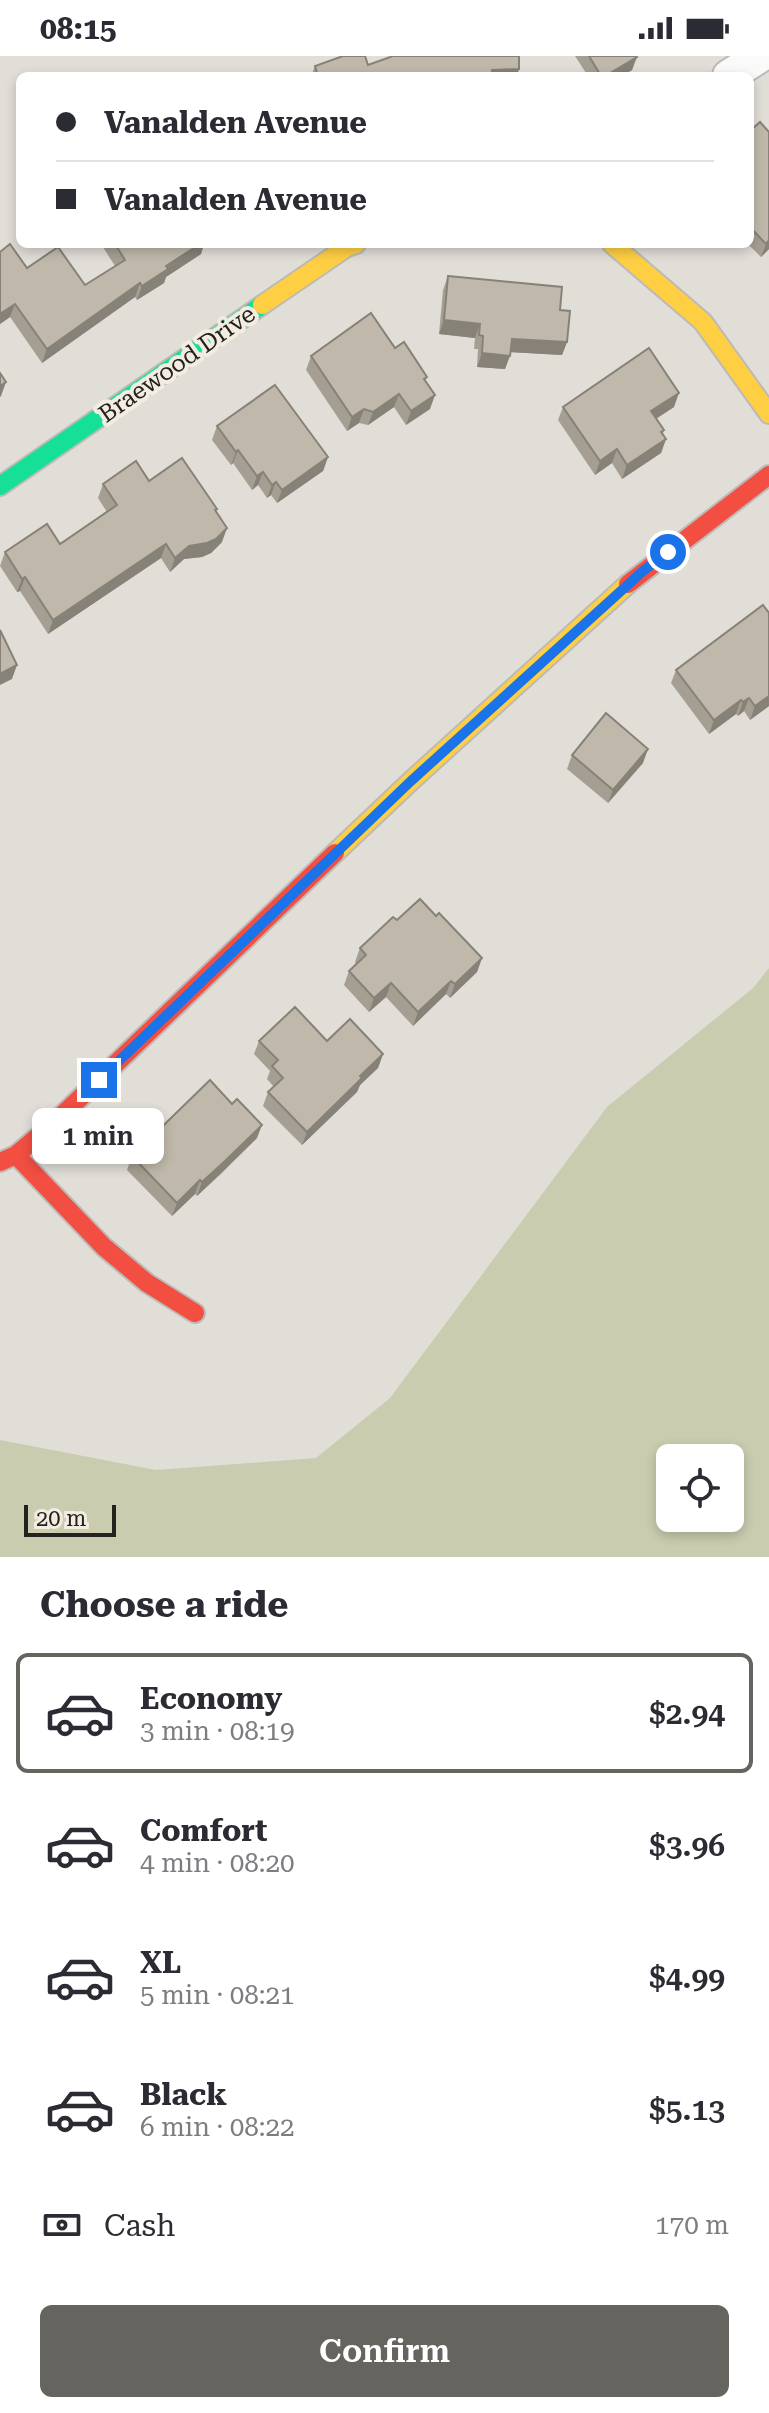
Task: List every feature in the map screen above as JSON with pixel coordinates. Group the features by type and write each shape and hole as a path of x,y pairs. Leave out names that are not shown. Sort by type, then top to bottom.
{"main road":[{"name":"Braewood Drive","path":"0,486 349,248"},
{"path":"617,248 703,322 769,414"},
{"path":"195,1313 147,1283 8,1159 54,1123 411,781 643,571 769,475"}],"street":[{"path":"735,72 760,56"}],"green space":[{"path":"769,968 769,1557 0,1557 0,1440 156,1470 316,1458 390,1398 607,1107 753,988"}],"building":[{"path":"343,56 365,56 368,65 393,56 519,56 519,69 492,72 317,72 315,66"},
{"path":"589,56 637,57 612,72 599,72"},
{"path":"760,122 769,132 769,240 766,244 754,231 754,127"},
{"path":"10,244 27,268 59,248 85,285 125,260 118,248 194,248 166,266 168,269 142,286 140,283 47,349 15,304 0,314 0,252"},
{"path":"448,276 562,287 560,310 570,311 567,342 512,339 510,356 482,353 480,324 444,320"},
{"path":"371,313 395,348 404,342 435,395 411,411 399,394 373,412 364,409 352,417 311,356"},
{"path":"649,348 679,393 651,411 664,430 661,432 666,439 627,465 617,449 600,461 563,407"},
{"path":"275,385 328,457 282,490 276,482 272,485 263,472 257,476 217,426"},
{"path":"182,458 227,528 216,539 189,546 175,558 166,544 53,620 5,552 47,524 60,544 117,505 103,484 136,461 149,481"},
{"path":"763,605 769,613 769,696 755,706 749,698 743,702 741,700 714,720 676,670"},
{"path":"0,630 17,665 0,674"},
{"path":"606,713 648,749 613,790 572,755"},
{"path":"420,899 436,916 439,913 482,958 455,984 451,981 418,1012 391,983 374,998 349,971 366,955 360,948 393,917 397,920"},
{"path":"295,1007 327,1041 350,1019 383,1054 307,1132 268,1092 283,1078 272,1066 278,1060 259,1041"},
{"path":"210,1080 232,1104 237,1099 262,1125 177,1203 132,1156"}],"traffic: fast":[{"path":"0,486 262,305"}],"traffic: slow":[{"path":"262,305 346,248"},
{"path":"617,248 703,322 769,414"},
{"path":"335,853 628,584"}],"traffic: jam":[{"path":"628,584 769,475"},
{"path":"0,1162 16,1155 54,1123 335,853"},
{"path":"16,1155 104,1247 147,1283 195,1313"}],"route":[{"path":"99,1080 411,781 643,571 668,552"}]}
